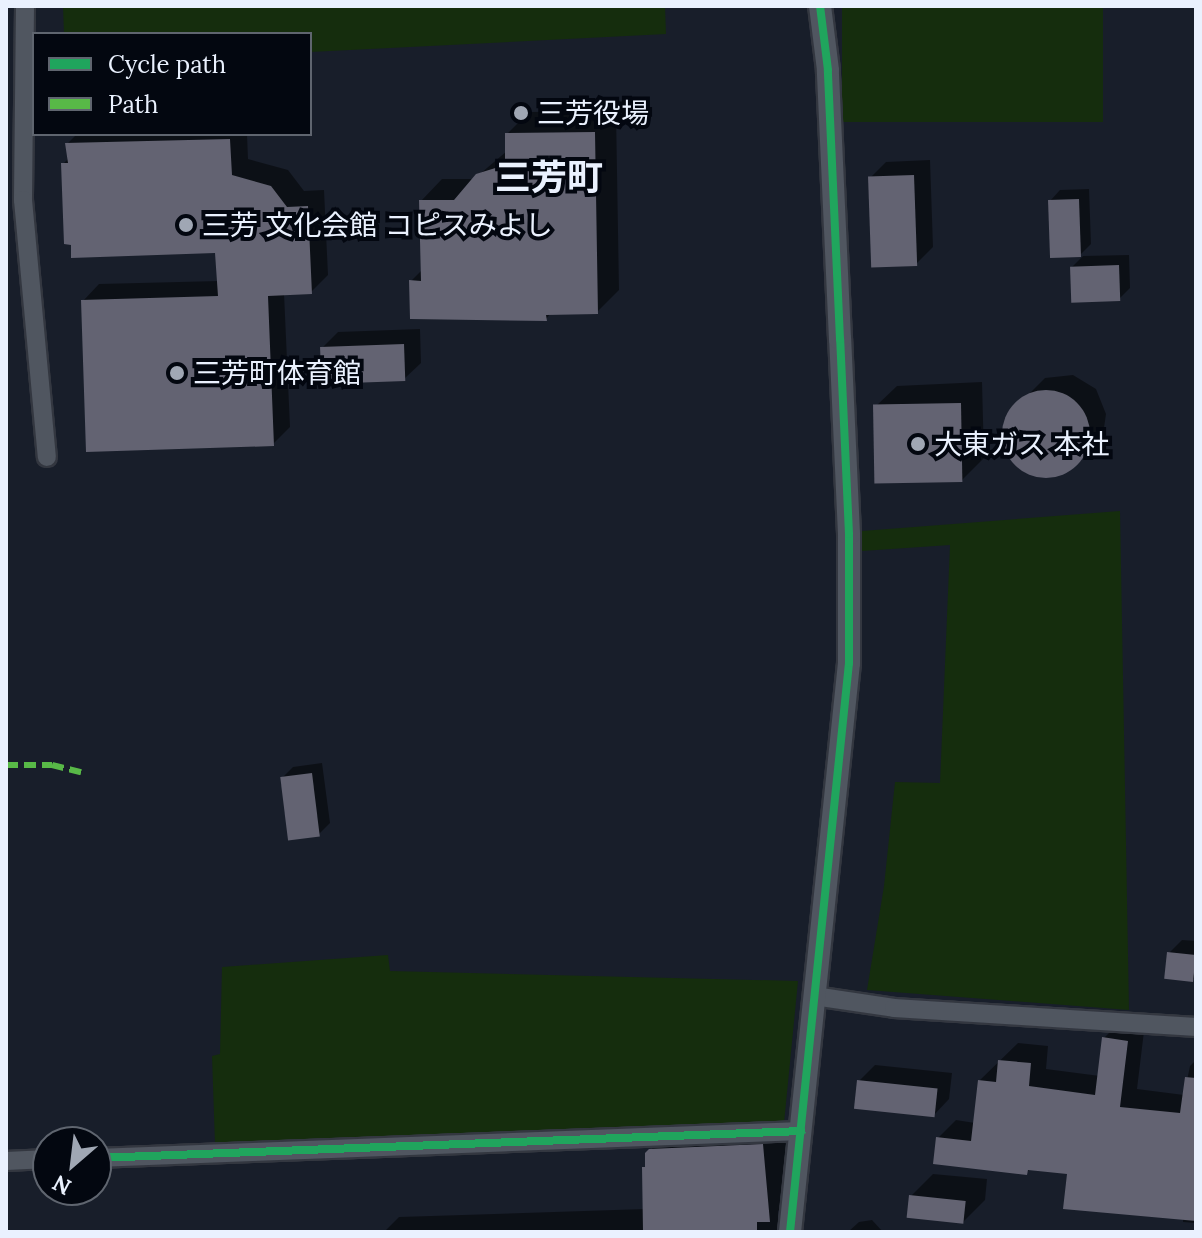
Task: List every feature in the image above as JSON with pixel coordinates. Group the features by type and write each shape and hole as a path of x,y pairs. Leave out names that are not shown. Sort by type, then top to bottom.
{"street":[{"path":"790,1232 849,663 849,534 828,70 820,6"},
{"path":"6,15 25,10 23,200 47,457"},
{"path":"814,996 894,1008 1196,1027"},
{"path":"112,1157 801,1131"},
{"path":"6,1161 32,1160"}],"green space":[{"path":"63,6 665,6 666,34 312,52 312,32 64,32"},
{"path":"842,6 1103,6 1103,122 842,122"},
{"path":"1120,511 1129,1010 867,990 884,886 895,782 940,783 950,545 862,551 862,531"},
{"path":"388,955 390,971 798,981 784,1123 215,1144 212,1056 220,1054 222,967"}],"building":[{"path":"595,132 598,314 546,315 547,321 410,319 409,280 421,281 419,200 454,200 476,174 505,165 505,133"},
{"path":"230,139 232,175 271,186 287,207 308,206 312,294 268,296 274,446 86,452 81,300 218,296 215,253 71,258 71,245 64,244 61,163 68,163 65,143"},
{"path":"914,175 917,266 871,268 868,177"},
{"path":"1079,199 1081,257 1050,258 1048,200"},
{"path":"1119,265 1120,301 1071,303 1070,267"},
{"path":"404,344 405,381 321,384 320,347"},
{"path":"1046,390 1063,394 1077,403 1086,417 1090,434 1086,451 1077,465 1063,474 1046,478 1029,474 1015,465 1006,451 1002,434 1006,417 1015,403 1029,394"},
{"name":"大東ガス 本社","path":"961,403 962,482 874,484 873,405"},
{"path":"312,773 320,837 288,840 280,777"},
{"path":"1167,952 1196,955 1193,982 1164,979"},
{"path":"1102,1037 1128,1041 1120,1107 1180,1113 1185,1077 1196,1078 1196,1221 1063,1209 1067,1174 1028,1170 1027,1175 933,1164 936,1137 971,1141 978,1080 996,1082 998,1060 1031,1063 1029,1086 1095,1095"},
{"path":"857,1080 938,1088 935,1117 854,1109"},
{"path":"763,1144 770,1222 757,1222 757,1232 643,1232 642,1167 645,1167 645,1153 649,1149"},
{"path":"909,1195 966,1201 963,1224 907,1218"}],"marked path":[{"path":"6,765 52,765 81,772"}],"cycle path":[{"path":"790,1232 849,663 849,534 828,70 820,6"},
{"path":"112,1157 801,1131"}],"place":[{"name":"三芳役場","path":"521,113"},
{"name":"三芳 文化会館 コピスみよし","path":"186,225"},
{"name":"三芳町体育館","path":"177,373"},
{"name":"大東ガス 本社","path":"918,444"}],"district":[{"name":"三芳町","path":"549,178"}]}
